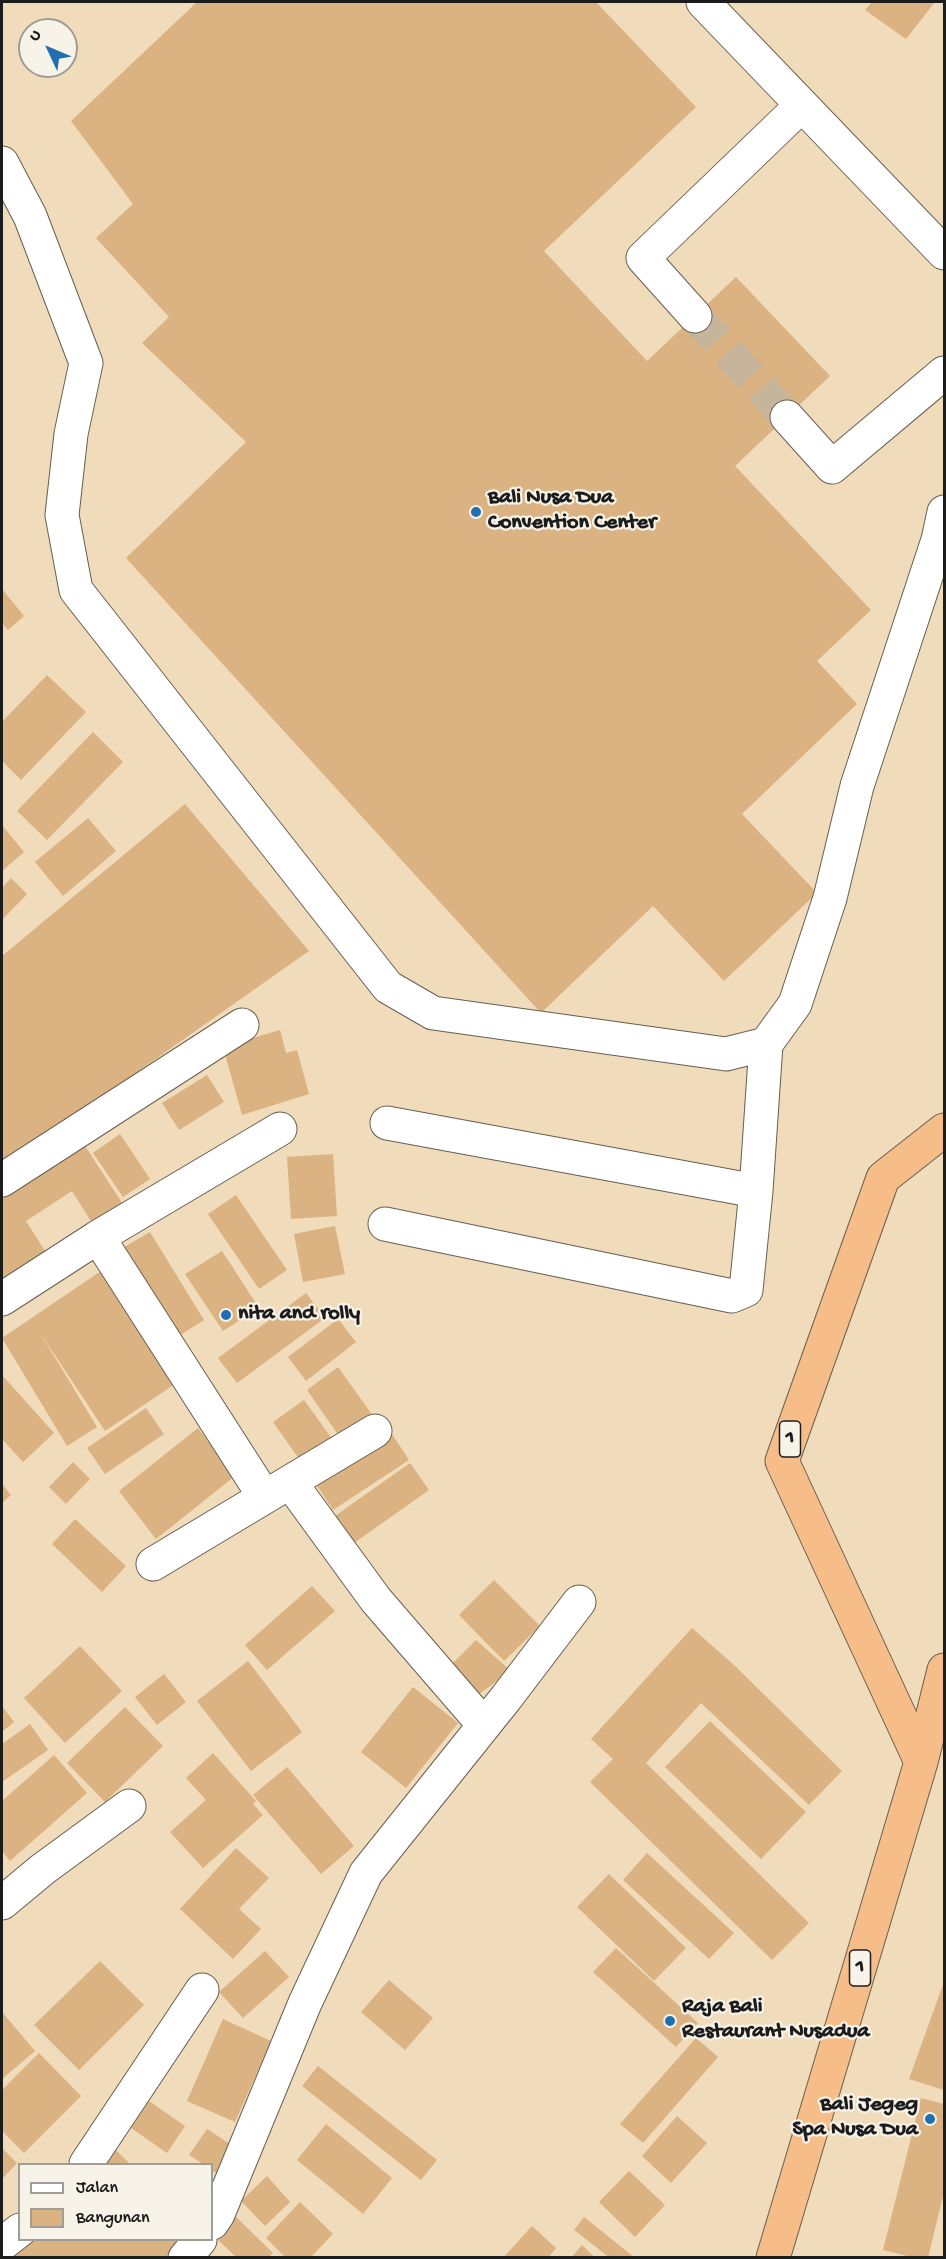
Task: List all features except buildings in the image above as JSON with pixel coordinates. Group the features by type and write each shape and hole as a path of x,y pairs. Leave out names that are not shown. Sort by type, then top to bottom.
{"highway":[{"name":"1","path":"921,1762 782,1461 883,1178 945,1130"},
{"name":"1","path":"773,2258 921,1762 945,1670"}],"street":[{"path":"703,2 945,253"},
{"path":"695,316 643,258 801,106"},
{"path":"2,163 30,216 86,363 71,434 62,515 76,591 388,987 433,1013 726,1054 766,1044"},
{"path":"787,417 832,467 945,373"},
{"path":"385,1224 732,1296 746,1290 756,1191 766,1044 795,1004 830,898 857,786 938,540 945,512"},
{"path":"2,1180 242,1025"},
{"path":"387,1123 756,1191"},
{"path":"2,1299 98,1237 279,1129"},
{"path":"98,1237 277,1489 484,1725"},
{"path":"153,1564 375,1431"},
{"path":"213,2221 305,2003 366,1873 579,1602"},
{"path":"2,1903 43,1869 129,1806"},
{"path":"87,2163 202,1990"},
{"path":"2,2244 18,2232"},
{"path":"185,2258 199,2241"}],"tunnel":[{"path":"695,316 787,417"}],"place":[{"name":"Bali Nusa Dua Convention Center","path":"476,512"},
{"name":"nita and rolly","path":"226,1315"},
{"name":"Raja Bali Restaurant Nusadua","path":"670,2021"},
{"name":"Bali Jegeg Spa Nusa Dua","path":"930,2119"}]}
